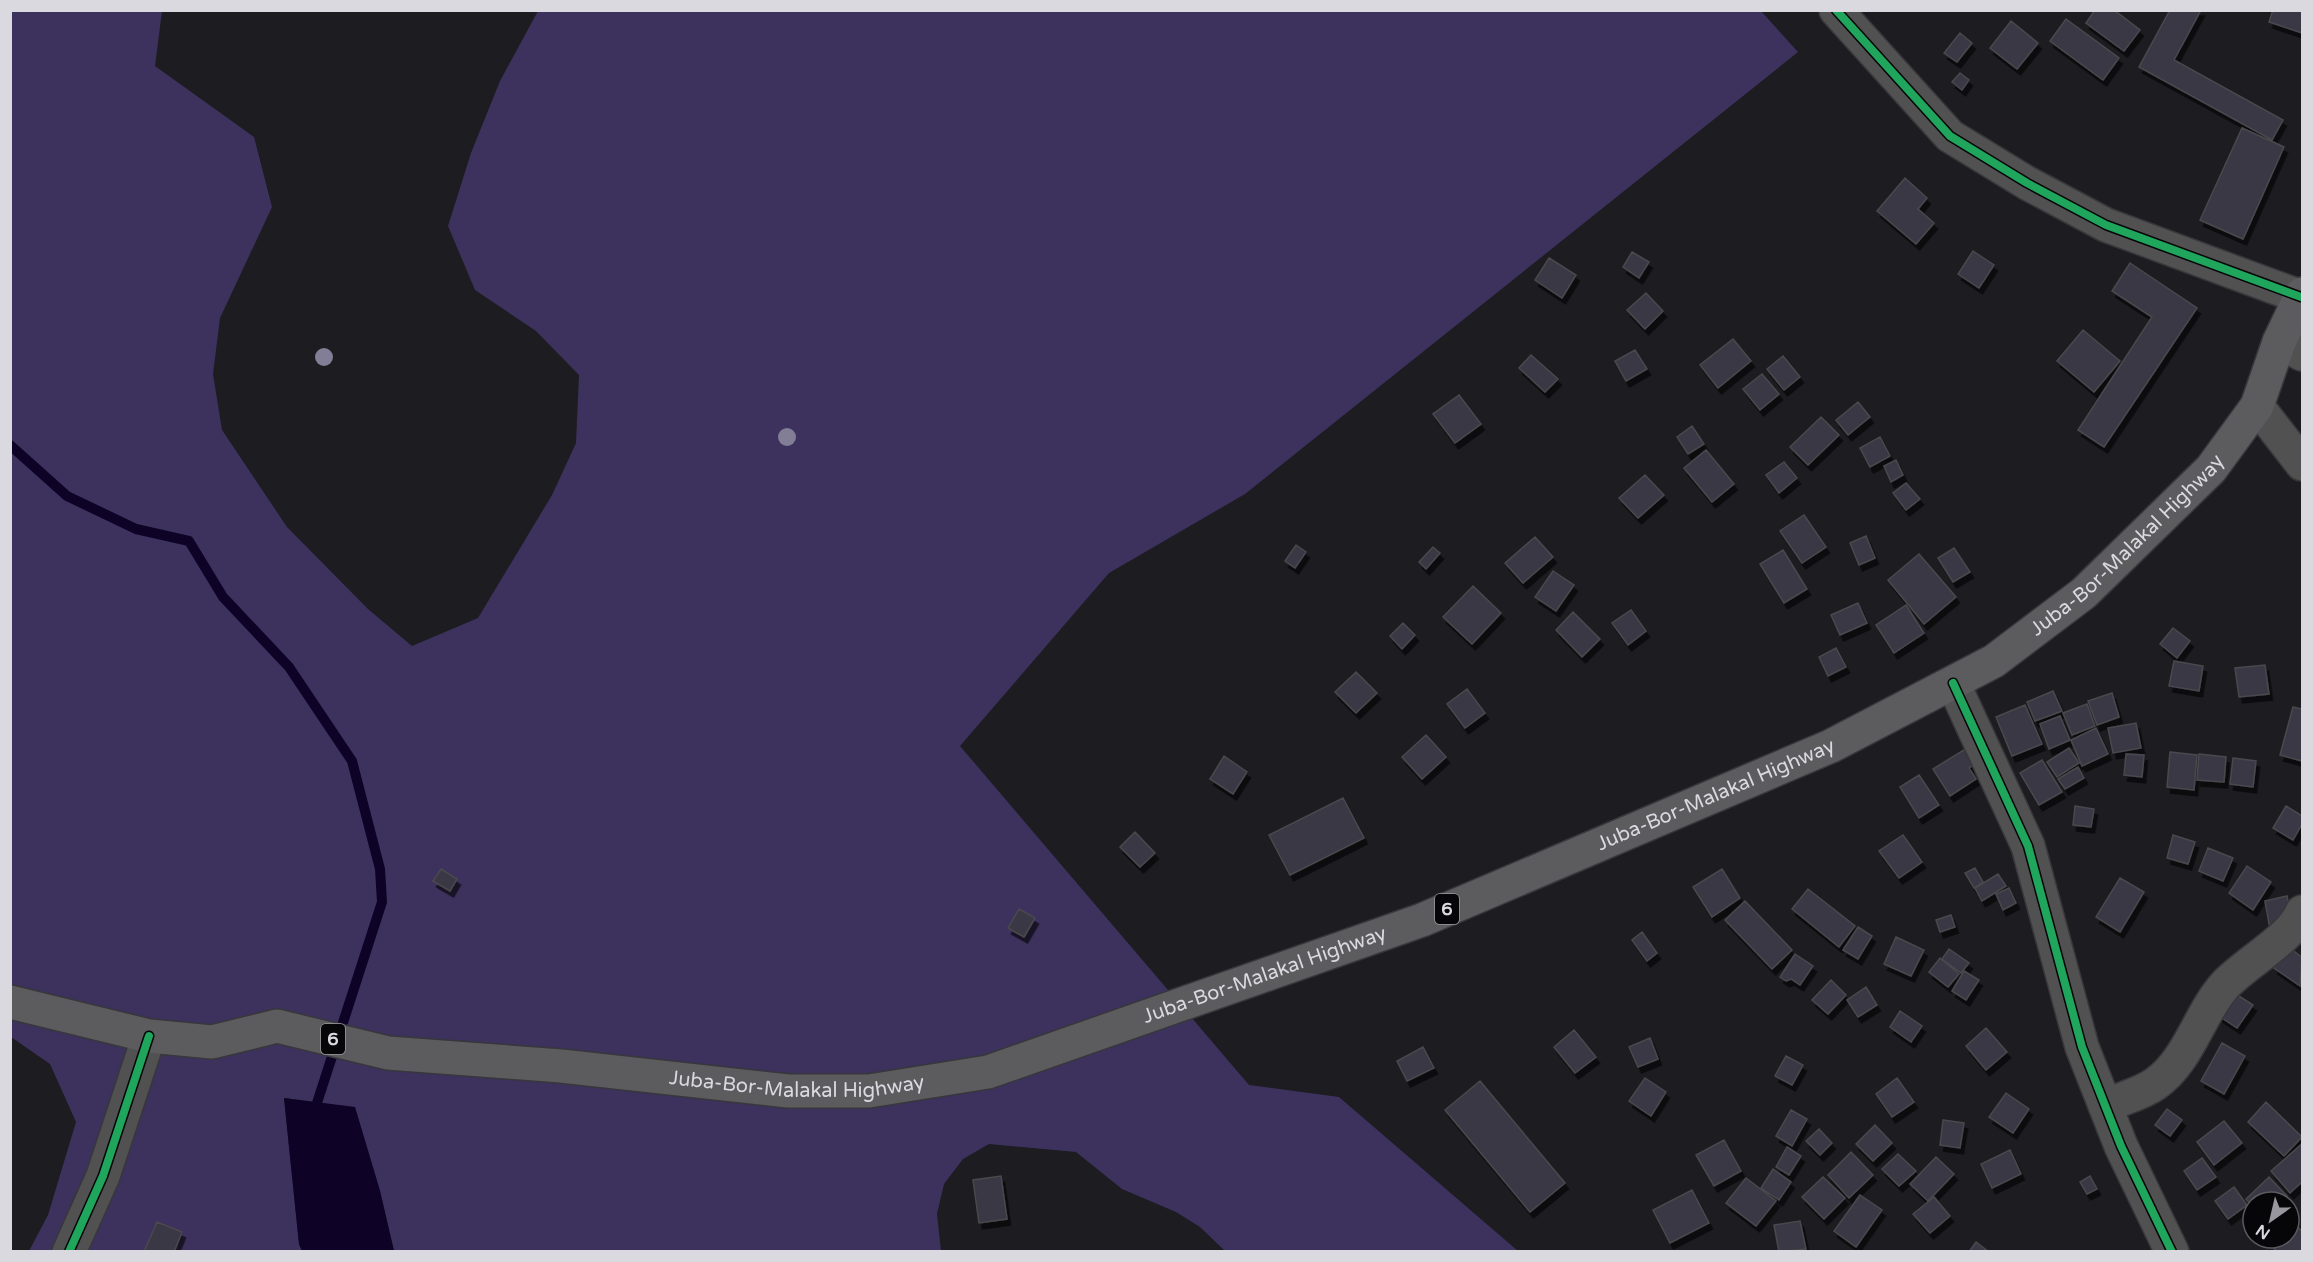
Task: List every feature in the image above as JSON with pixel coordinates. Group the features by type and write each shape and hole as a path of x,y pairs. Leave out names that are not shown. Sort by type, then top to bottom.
{"main road":[{"name":"Juba-Bor-Malakal Highway","path":"10,1002 149,1036 212,1042 277,1026 388,1053 561,1066 788,1091 869,1091 988,1072 1422,920 1831,746 1994,661 2084,593 2211,469 2258,406 2291,348 2302,295"}],"street":[{"path":"1836,10 1950,136 2027,183 2106,225 2302,295"},
{"path":"2258,406 2302,464"},
{"path":"1953,683 2028,846 2082,1047 2121,1146 2172,1251"},
{"path":"2104,1106 2155,1084 2178,1060 2199,1022 2225,985 2252,959 2298,923 2302,912"},
{"path":"69,1251 103,1176 149,1036"}],"shaded area":[{"path":"1760,10 1798,52 1245,494 1109,573 960,746 1249,1085 1339,1097 1518,1251 1225,1251 1200,1227 1176,1212 1122,1189 1076,1152 989,1144 963,1159 944,1184 937,1214 941,1251 394,1251 380,1191 355,1108 284,1098 299,1244 302,1251 29,1251 48,1215 76,1122 50,1064 11,1037 11,11 162,11 155,66 254,137 272,207 220,318 213,374 222,430 287,527 368,609 412,646 478,618 552,495 576,443 579,375 536,331 475,290 448,226 471,153 500,81 538,11"},
{"path":"284,1098 355,1107 380,1191 394,1251 302,1251 299,1244"}],"building":[{"path":"2095,10 2114,10 2140,30 2124,51 2086,23"},
{"path":"2170,10 2201,10 2174,60 2283,120 2272,140 2139,67"},
{"path":"2273,10 2302,10 2302,33 2269,22"},
{"path":"2066,19 2119,58 2103,80 2050,41"},
{"path":"2011,21 2038,43 2017,69 1990,48"},
{"path":"1960,33 1972,43 1957,62 1944,53"},
{"path":"1960,73 1969,80 1962,90 1952,82"},
{"path":"2242,128 2284,147 2243,239 2200,220"},
{"path":"1905,178 1927,198 1918,209 1934,223 1916,244 1877,211"},
{"path":"1973,251 1994,265 1979,288 1958,274"},
{"path":"1632,252 1649,262 1639,278 1623,267"},
{"path":"1549,258 1576,275 1562,298 1535,280"},
{"path":"2130,263 2197,308 2104,447 2078,430 2152,317 2112,291"},
{"path":"1646,293 1663,311 1645,329 1627,310"},
{"path":"2083,330 2120,361 2094,392 2057,361"},
{"path":"1733,339 1751,361 1718,388 1700,365"},
{"path":"1635,350 1647,369 1626,381 1615,361"},
{"path":"1531,355 1558,379 1545,392 1519,368"},
{"path":"1783,356 1800,377 1784,390 1767,369"},
{"path":"1762,374 1779,394 1760,410 1743,389"},
{"path":"1459,395 1481,424 1455,443 1433,414"},
{"path":"1858,402 1870,417 1848,435 1836,420"},
{"path":"1821,417 1839,435 1808,465 1790,447"},
{"path":"1692,426 1704,444 1688,454 1677,437"},
{"path":"1880,437 1890,456 1870,467 1860,448"},
{"path":"1706,450 1734,484 1712,502 1684,468"},
{"path":"1896,460 1903,475 1891,482 1884,466"},
{"path":"1784,462 1797,478 1779,493 1766,475"},
{"path":"1645,475 1664,495 1638,518 1619,498"},
{"path":"1906,483 1920,499 1906,510 1893,493"},
{"path":"1804,515 1826,547 1802,563 1780,531"},
{"path":"1866,536 1875,558 1859,565 1850,543"},
{"path":"1535,537 1553,557 1523,583 1505,563"},
{"path":"1296,545 1306,552 1295,568 1285,561"},
{"path":"1433,547 1440,553 1426,569 1419,562"},
{"path":"1954,548 1970,572 1953,582 1938,558"},
{"path":"1783,550 1807,589 1784,603 1760,564"},
{"path":"1919,554 1956,597 1924,624 1888,580"},
{"path":"1553,571 1574,585 1556,611 1535,597"},
{"path":"1473,586 1501,613 1472,644 1443,617"},
{"path":"1858,603 1867,623 1840,635 1831,615"},
{"path":"1906,605 1924,633 1894,653 1876,625"},
{"path":"1631,610 1646,631 1628,645 1612,623"},
{"path":"1573,612 1600,639 1582,657 1556,630"},
{"path":"1403,623 1415,635 1402,649 1390,636"},
{"path":"2173,628 2190,641 2177,658 2160,644"},
{"path":"1836,648 1846,667 1828,676 1819,657"},
{"path":"2174,661 2203,666 2199,691 2169,686"},
{"path":"2265,665 2269,694 2239,697 2235,668"},
{"path":"1356,672 1377,693 1356,713 1335,692"},
{"path":"1467,689 1485,713 1465,728 1447,704"},
{"path":"2053,691 2062,711 2035,721 2027,702"},
{"path":"2112,693 2119,717 2097,725 2088,701"},
{"path":"2087,704 2095,726 2072,735 2063,713"},
{"path":"2025,705 2042,744 2012,756 1996,717"},
{"path":"2293,707 2302,709 2302,761 2280,755"},
{"path":"2060,716 2070,740 2049,749 2040,724"},
{"path":"2136,723 2141,748 2113,753 2108,728"},
{"path":"2096,728 2108,754 2082,766 2071,740"},
{"path":"1426,735 1446,757 1422,779 1402,757"},
{"path":"1967,748 1976,763 1969,768 1976,779 1950,796 1933,769"},
{"path":"2069,748 2079,763 2057,777 2047,762"},
{"path":"2170,752 2197,755 2194,790 2167,787"},
{"path":"2126,754 2144,755 2142,777 2124,775"},
{"path":"2199,754 2226,757 2224,782 2197,780"},
{"path":"1224,756 1247,772 1233,794 1210,779"},
{"path":"2233,758 2256,761 2253,787 2230,784"},
{"path":"2042,760 2062,792 2039,805 2020,773"},
{"path":"2078,767 2084,778 2065,789 2058,779"},
{"path":"1919,775 1939,805 1919,818 1900,787"},
{"path":"1343,798 1364,838 1290,875 1269,835"},
{"path":"2075,806 2094,809 2091,827 2073,825"},
{"path":"2286,806 2302,816 2302,824 2293,840 2273,828"},
{"path":"1135,832 1155,853 1140,867 1120,847"},
{"path":"1903,835 1922,862 1899,878 1879,851"},
{"path":"2173,835 2195,842 2188,864 2167,858"},
{"path":"2208,848 2233,858 2223,881 2199,871"},
{"path":"2247,866 2271,882 2253,910 2229,893"},
{"path":"1975,868 1983,882 1974,888 1965,873"},
{"path":"441,869 457,879 450,891 433,881"},
{"path":"1722,869 1740,898 1712,917 1693,887"},
{"path":"1998,874 2006,886 1982,901 1975,888"},
{"path":"2120,878 2144,892 2120,932 2096,917"},
{"path":"2009,888 2016,903 2003,910 1996,894"},
{"path":"1808,889 1855,926 1839,947 1792,909"},
{"path":"2287,896 2293,924 2270,929 2265,901"},
{"path":"1745,901 1792,950 1772,969 1725,920"},
{"path":"1019,909 1035,918 1024,937 1008,928"},
{"path":"1951,915 1955,927 1940,932 1936,920"},
{"path":"1858,927 1872,936 1858,959 1843,950"},
{"path":"1642,932 1657,953 1647,961 1632,940"},
{"path":"1896,937 1924,950 1911,976 1884,964"},
{"path":"2288,947 2302,957 2300,986 2274,968"},
{"path":"1949,949 1969,963 1961,973 1942,959"},
{"path":"1795,954 1813,966 1800,985 1791,979 1786,981 1780,977"},
{"path":"1940,958 1959,974 1948,987 1929,972"},
{"path":"1964,971 1979,980 1966,1000 1952,991"},
{"path":"1831,980 1846,995 1828,1014 1812,1000"},
{"path":"1866,987 1877,1005 1858,1017 1847,1000"},
{"path":"2231,991 2253,1005 2237,1028 2216,1014"},
{"path":"1900,1011 1922,1026 1911,1042 1890,1027"},
{"path":"1986,1028 2007,1052 1986,1070 1966,1046"},
{"path":"1574,1030 1596,1057 1575,1073 1554,1047"},
{"path":"1650,1038 1658,1059 1638,1067 1629,1047"},
{"path":"2222,1043 2245,1056 2224,1094 2201,1081"},
{"path":"1423,1047 1434,1068 1407,1081 1397,1061"},
{"path":"1786,1056 1803,1065 1792,1085 1775,1076"},
{"path":"1645,1078 1666,1092 1651,1116 1629,1101"},
{"path":"1897,1078 1914,1102 1892,1117 1876,1094"},
{"path":"1480,1081 1565,1183 1530,1212 1445,1110"},
{"path":"2006,1093 2029,1109 2013,1133 1989,1117"},
{"path":"2266,1102 2302,1137 2284,1156 2248,1122"},
{"path":"2167,1109 2182,1120 2170,1136 2155,1125"},
{"path":"1791,1110 1807,1119 1792,1146 1776,1136"},
{"path":"1943,1120 1964,1123 1960,1148 1940,1145"},
{"path":"2224,1121 2242,1143 2214,1165 2197,1142"},
{"path":"1875,1125 1892,1143 1873,1161 1856,1144"},
{"path":"1819,1129 1832,1143 1820,1155 1806,1141"},
{"path":"1724,1140 1741,1171 1714,1186 1696,1155"},
{"path":"2302,1144 2302,1182 2293,1190 2287,1190 2271,1171"},
{"path":"1787,1147 1801,1156 1789,1175 1776,1167"},
{"path":"2010,1150 2021,1174 1992,1188 1981,1164"},
{"path":"1851,1152 1873,1175 1849,1198 1828,1175"},
{"path":"1898,1154 1916,1171 1899,1186 1882,1169"},
{"path":"1936,1157 1954,1174 1928,1201 1910,1184"},
{"path":"2202,1158 2216,1177 2197,1190 2184,1171"},
{"path":"1773,1169 1791,1182 1779,1200 1761,1188"},
{"path":"1001,1176 1007,1219 979,1223 973,1180"},
{"path":"2090,1176 2097,1189 2087,1194 2080,1182"},
{"path":"1823,1177 1845,1198 1824,1219 1802,1197"},
{"path":"2269,1177 2281,1190 2255,1190"},
{"path":"1746,1178 1776,1201 1756,1226 1726,1203"},
{"path":"2234,1187 2241,1197 2241,1209 2228,1219 2215,1201"},
{"path":"1692,1190 1709,1223 1670,1243 1653,1210"},
{"path":"1860,1195 1882,1210 1856,1247 1834,1231"},
{"path":"1934,1197 1950,1216 1930,1233 1913,1214"},
{"path":"1800,1221 1806,1249 1779,1252 1774,1225"},
{"path":"157,1222 182,1232 174,1252 144,1252"},
{"path":"2302,1231 2302,1252 2278,1252 2276,1250 2301,1250"},
{"path":"1976,1242 1989,1252 1969,1252"}],"waterway":[{"path":"10,445 67,496 136,529 189,541 223,597 289,667 352,761 380,869 382,902 316,1106 318,1114"}],"cycle path":[{"path":"1836,10 1950,136 2027,183 2106,225 2301,297"},
{"path":"1953,683 2028,846 2082,1047 2121,1146 2172,1252"},
{"path":"69,1252 103,1176 149,1036"}]}
